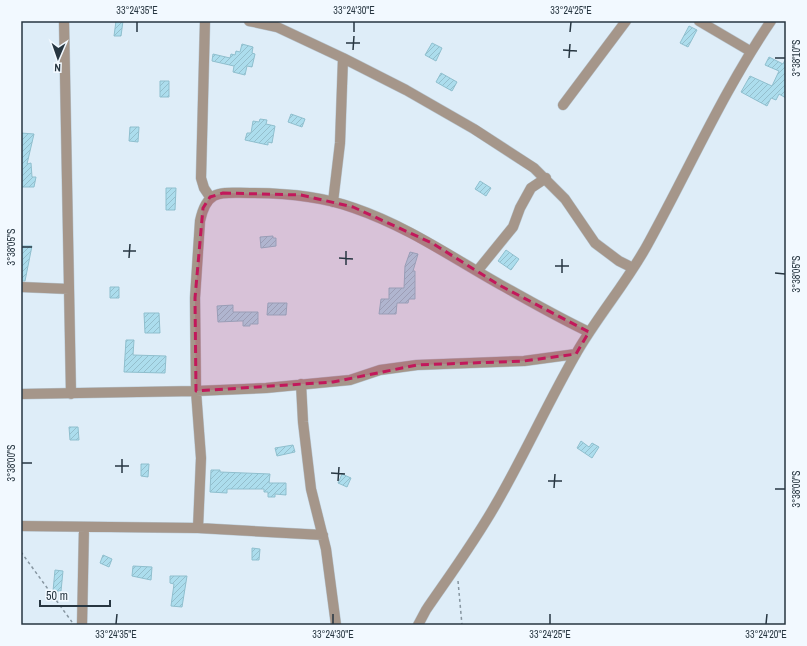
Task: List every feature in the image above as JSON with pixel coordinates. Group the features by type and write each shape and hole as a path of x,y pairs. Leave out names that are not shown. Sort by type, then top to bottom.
{"street":[{"path":"64,21 71,394"},
{"path":"205,21 201,178 204,188 210,197"},
{"path":"249,21 277,28"},
{"path":"266,21 277,28 343,58 406,90 474,129 534,168 546,178 565,199 594,243 619,261 633,268"},
{"path":"563,105 626,21"},
{"path":"699,21 750,51"},
{"path":"418,625 426,610 496,505 576,354 650,240 750,51 771,21"},
{"path":"333,202 335,174 340,143 343,58"},
{"path":"478,270 513,227 520,208 531,188 546,178"},
{"path":"198,528 201,458 196,391 195,298 200,220 203,208 210,197 223,193 301,195 353,207 395,224 478,270 500,284 589,332"},
{"path":"21,287 69,289"},
{"path":"21,394 196,391 301,384 350,380 380,370 418,365 524,361 576,354"},
{"path":"301,384 303,422 311,489 323,535 336,625"},
{"path":"21,526 198,528 323,535"},
{"path":"82,625 84,527"}],"path":[{"path":"21,552 74,625"},
{"path":"456,566 462,625"}],"highlighted area":[{"path":"223,193 301,195 353,207 432,243 499,285 589,332 576,354 524,361 417,365 333,382 196,391 195,298 203,208 210,197"}],"building":[{"path":"116,21 123,21 121,36 114,36"},
{"path":"689,26 697,30 688,47 680,43"},
{"path":"432,43 442,48 436,61 425,55"},
{"path":"242,44 253,47 252,53 255,54 252,67 247,66 245,75 233,72 234,66 212,61 213,54 230,58 231,54 235,55 236,51 240,52"},
{"path":"769,57 783,64 786,58 786,98 779,94 776,100 771,98 767,106 741,92 750,76 772,86 779,71 765,65"},
{"path":"441,73 457,82 452,91 436,82"},
{"path":"160,81 169,81 169,97 160,97"},
{"path":"291,114 305,119 302,127 288,122"},
{"path":"260,119 267,120 266,124 275,126 272,143 268,142 268,145 245,140 247,133 251,133 253,121 259,122"},
{"path":"130,127 139,127 138,142 129,141"},
{"path":"21,133 34,134 27,164 31,163 32,177 36,177 34,187 21,187"},
{"path":"480,181 491,188 486,196 475,189"},
{"path":"166,188 176,188 175,210 166,210"},
{"path":"273,236 273,238 276,238 276,246 261,248 260,237"},
{"path":"21,246 32,246 25,281 21,281"},
{"path":"506,250 519,259 511,270 498,261"},
{"path":"410,252 418,254 413,271 415,271 415,299 409,299 408,303 397,303 396,314 379,314 381,299 389,299 389,288 404,288 405,266"},
{"path":"110,287 119,287 119,298 110,298"},
{"path":"268,303 287,303 286,315 267,315"},
{"path":"233,305 233,312 258,312 258,324 243,326 243,321 218,322 217,306"},
{"path":"144,313 159,313 160,333 145,333"},
{"path":"126,340 134,340 133,355 166,356 165,373 124,372"},
{"path":"69,427 78,427 79,440 70,440"},
{"path":"581,441 589,447 592,443 599,447 592,458 577,448"},
{"path":"293,445 295,452 277,456 275,448"},
{"path":"141,464 149,464 148,477 141,476"},
{"path":"211,470 220,470 220,472 270,474 269,483 286,483 286,495 275,494 275,497 268,497 268,492 264,492 264,489 227,489 227,493 210,492"},
{"path":"342,474 351,478 347,487 338,483"},
{"path":"252,548 260,549 259,560 252,560"},
{"path":"103,555 112,559 109,567 100,563"},
{"path":"133,566 152,567 151,580 132,576"},
{"path":"55,570 63,571 61,591 53,591"},
{"path":"170,576 187,576 182,607 171,606 174,584 170,583"}]}
